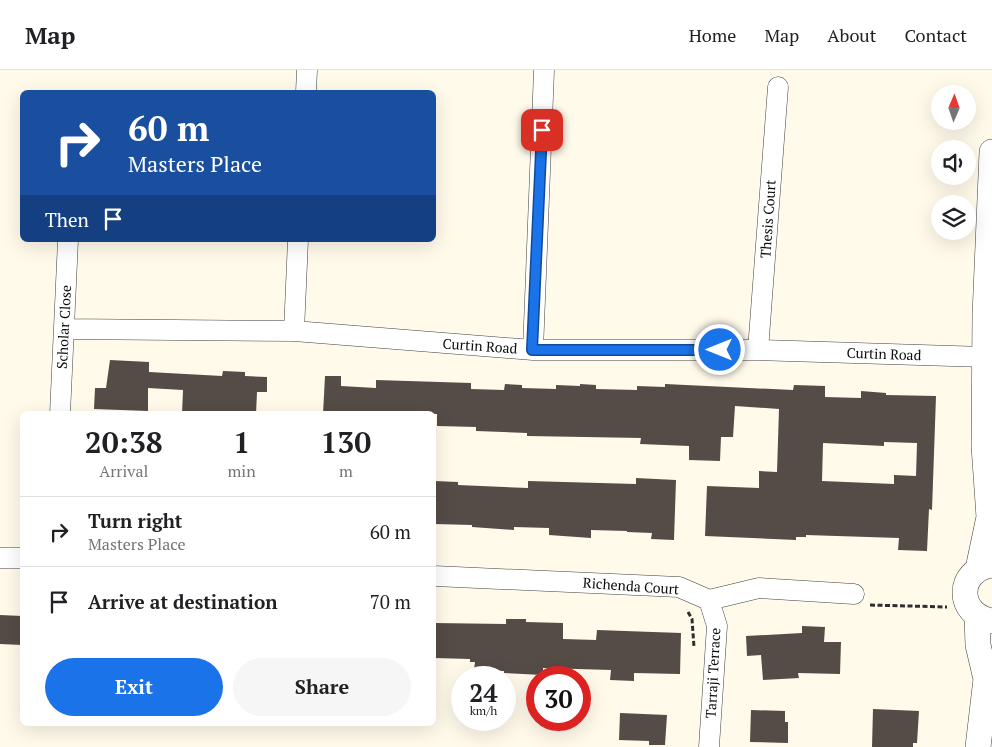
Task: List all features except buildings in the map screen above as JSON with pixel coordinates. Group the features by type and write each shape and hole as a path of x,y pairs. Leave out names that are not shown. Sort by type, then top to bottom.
{"street":[{"path":"306,90 307,70"},
{"path":"532,350 544,70"},
{"name":"Thesis Court","path":"758,350 778,88"},
{"path":"978,747 989,671 978,645 984,618 970,610 964,592 966,583 971,575 985,567 991,520 984,446 985,314 992,152"},
{"name":"Scholar Close","path":"60,411 68,242"},
{"path":"294,331 298,242"},
{"name":"Curtin Road","path":"64,329 294,331 532,350 758,350 985,357"},
{"path":"0,558 20,558"},
{"name":"Richenda Court","path":"436,576 679,587 709,600"},
{"path":"709,600 759,588 854,594"},
{"name":"Tarraji Terrace","path":"709,600 717,626 710,747"}],"path":[{"path":"854,594 859,605 951,607"},
{"path":"685,609 692,619 694,649"}],"route":[{"path":"542,130 532,350 720,350"}]}
